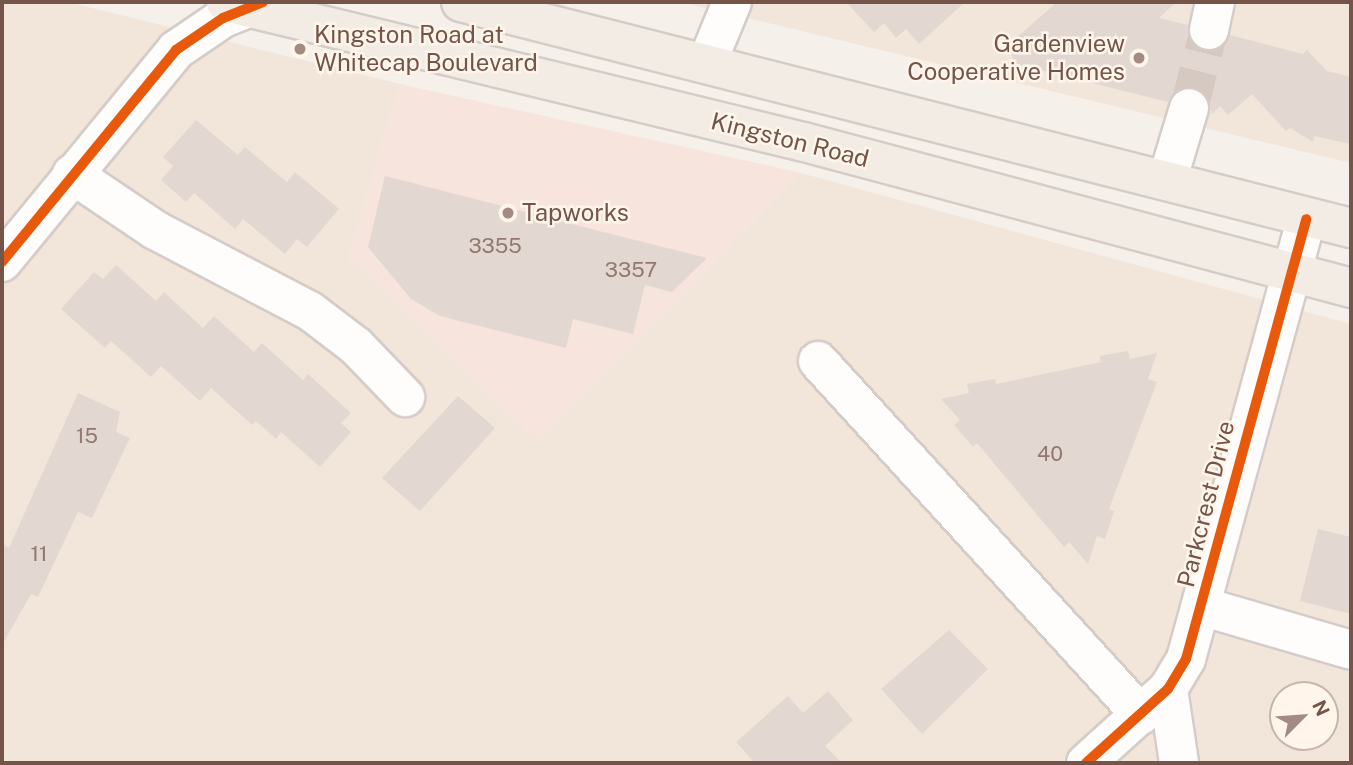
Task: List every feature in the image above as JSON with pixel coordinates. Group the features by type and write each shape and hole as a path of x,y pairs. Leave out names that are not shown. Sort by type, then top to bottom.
{"main road":[{"path":"461,2 1351,229"},
{"name":"Kingston Road","path":"246,4 1129,225 1351,288"},
{"path":"1129,225 1160,201 1167,181"}],"street":[{"path":"707,64 732,2"},
{"path":"6,249 176,50 246,4"},
{"path":"1167,181 1189,108"},
{"path":"72,174 155,230 310,311 356,346 405,397"},
{"name":"Parkcrest Drive","path":"1086,763 1155,702 1186,659 1306,219"},
{"path":"818,361 1155,702 1179,763"},
{"path":"1201,606 1351,650"}],"shaded area":[{"path":"2,2 68,2 400,84 348,259 538,441 801,173 1351,324 1351,763 2,763"},
{"path":"680,2 1351,2 1351,163 960,69"},
{"path":"400,84 801,173 538,442 348,259"}],"building":[{"path":"846,2 965,2 919,44 906,29 896,38 884,23 874,32"},
{"name":"Gardenview Cooperative Homes","path":"1057,2 1176,2 1159,18 1188,25 1188,37 1204,51 1216,51 1230,35 1303,54 1307,50 1327,71 1351,77 1351,144 1314,136 1313,142 1290,128 1286,131 1252,94 1228,115 1220,106 1212,114 1205,94 1195,87 1175,92 1168,102 1016,64 1010,52 1013,41"},
{"path":"196,120 238,155 245,147 287,182 295,172 339,209 307,247 297,239 285,254 243,219 235,229 194,193 186,202 161,180 173,166 163,157"},
{"path":"385,176 707,258 672,292 645,285 633,334 573,319 566,348 440,316 411,299 368,247"},
{"path":"116,265 156,301 164,292 203,328 214,316 254,352 262,343 303,380 308,374 351,413 341,423 351,432 320,467 281,432 276,439 256,421 252,425 211,388 200,401 161,366 151,377 111,341 105,348 61,309 94,272 103,279"},
{"path":"1128,351 1130,359 1157,353 1148,379 1157,382 1109,509 1114,511 1105,539 1097,536 1088,564 1069,542 1064,547 977,443 973,447 954,425 960,420 941,399 969,393 967,384 995,379 996,384 1101,362 1099,356"},
{"path":"78,393 120,412 116,432 130,438 92,518 78,512 38,597 31,594 2,645 2,544 9,548"},
{"path":"458,396 495,428 420,511 382,478"},
{"path":"1318,529 1351,537 1351,614 1300,601"},
{"path":"949,630 988,669 922,734 881,689"},
{"path":"828,691 853,720 825,746 842,763 755,763 736,742 788,696 803,713"}],"tunnel":[{"path":"1189,108 1209,30"}],"cycle path":[{"path":"2,262 176,50 223,18 263,2"},
{"path":"1086,763 1168,689 1186,659 1306,219"}],"place":[{"name":"Kingston Road at Whitecap Boulevard","path":"300,49"},
{"name":"Gardenview Cooperative Homes","path":"1139,58"},
{"name":"Tapworks","path":"508,213"}]}
